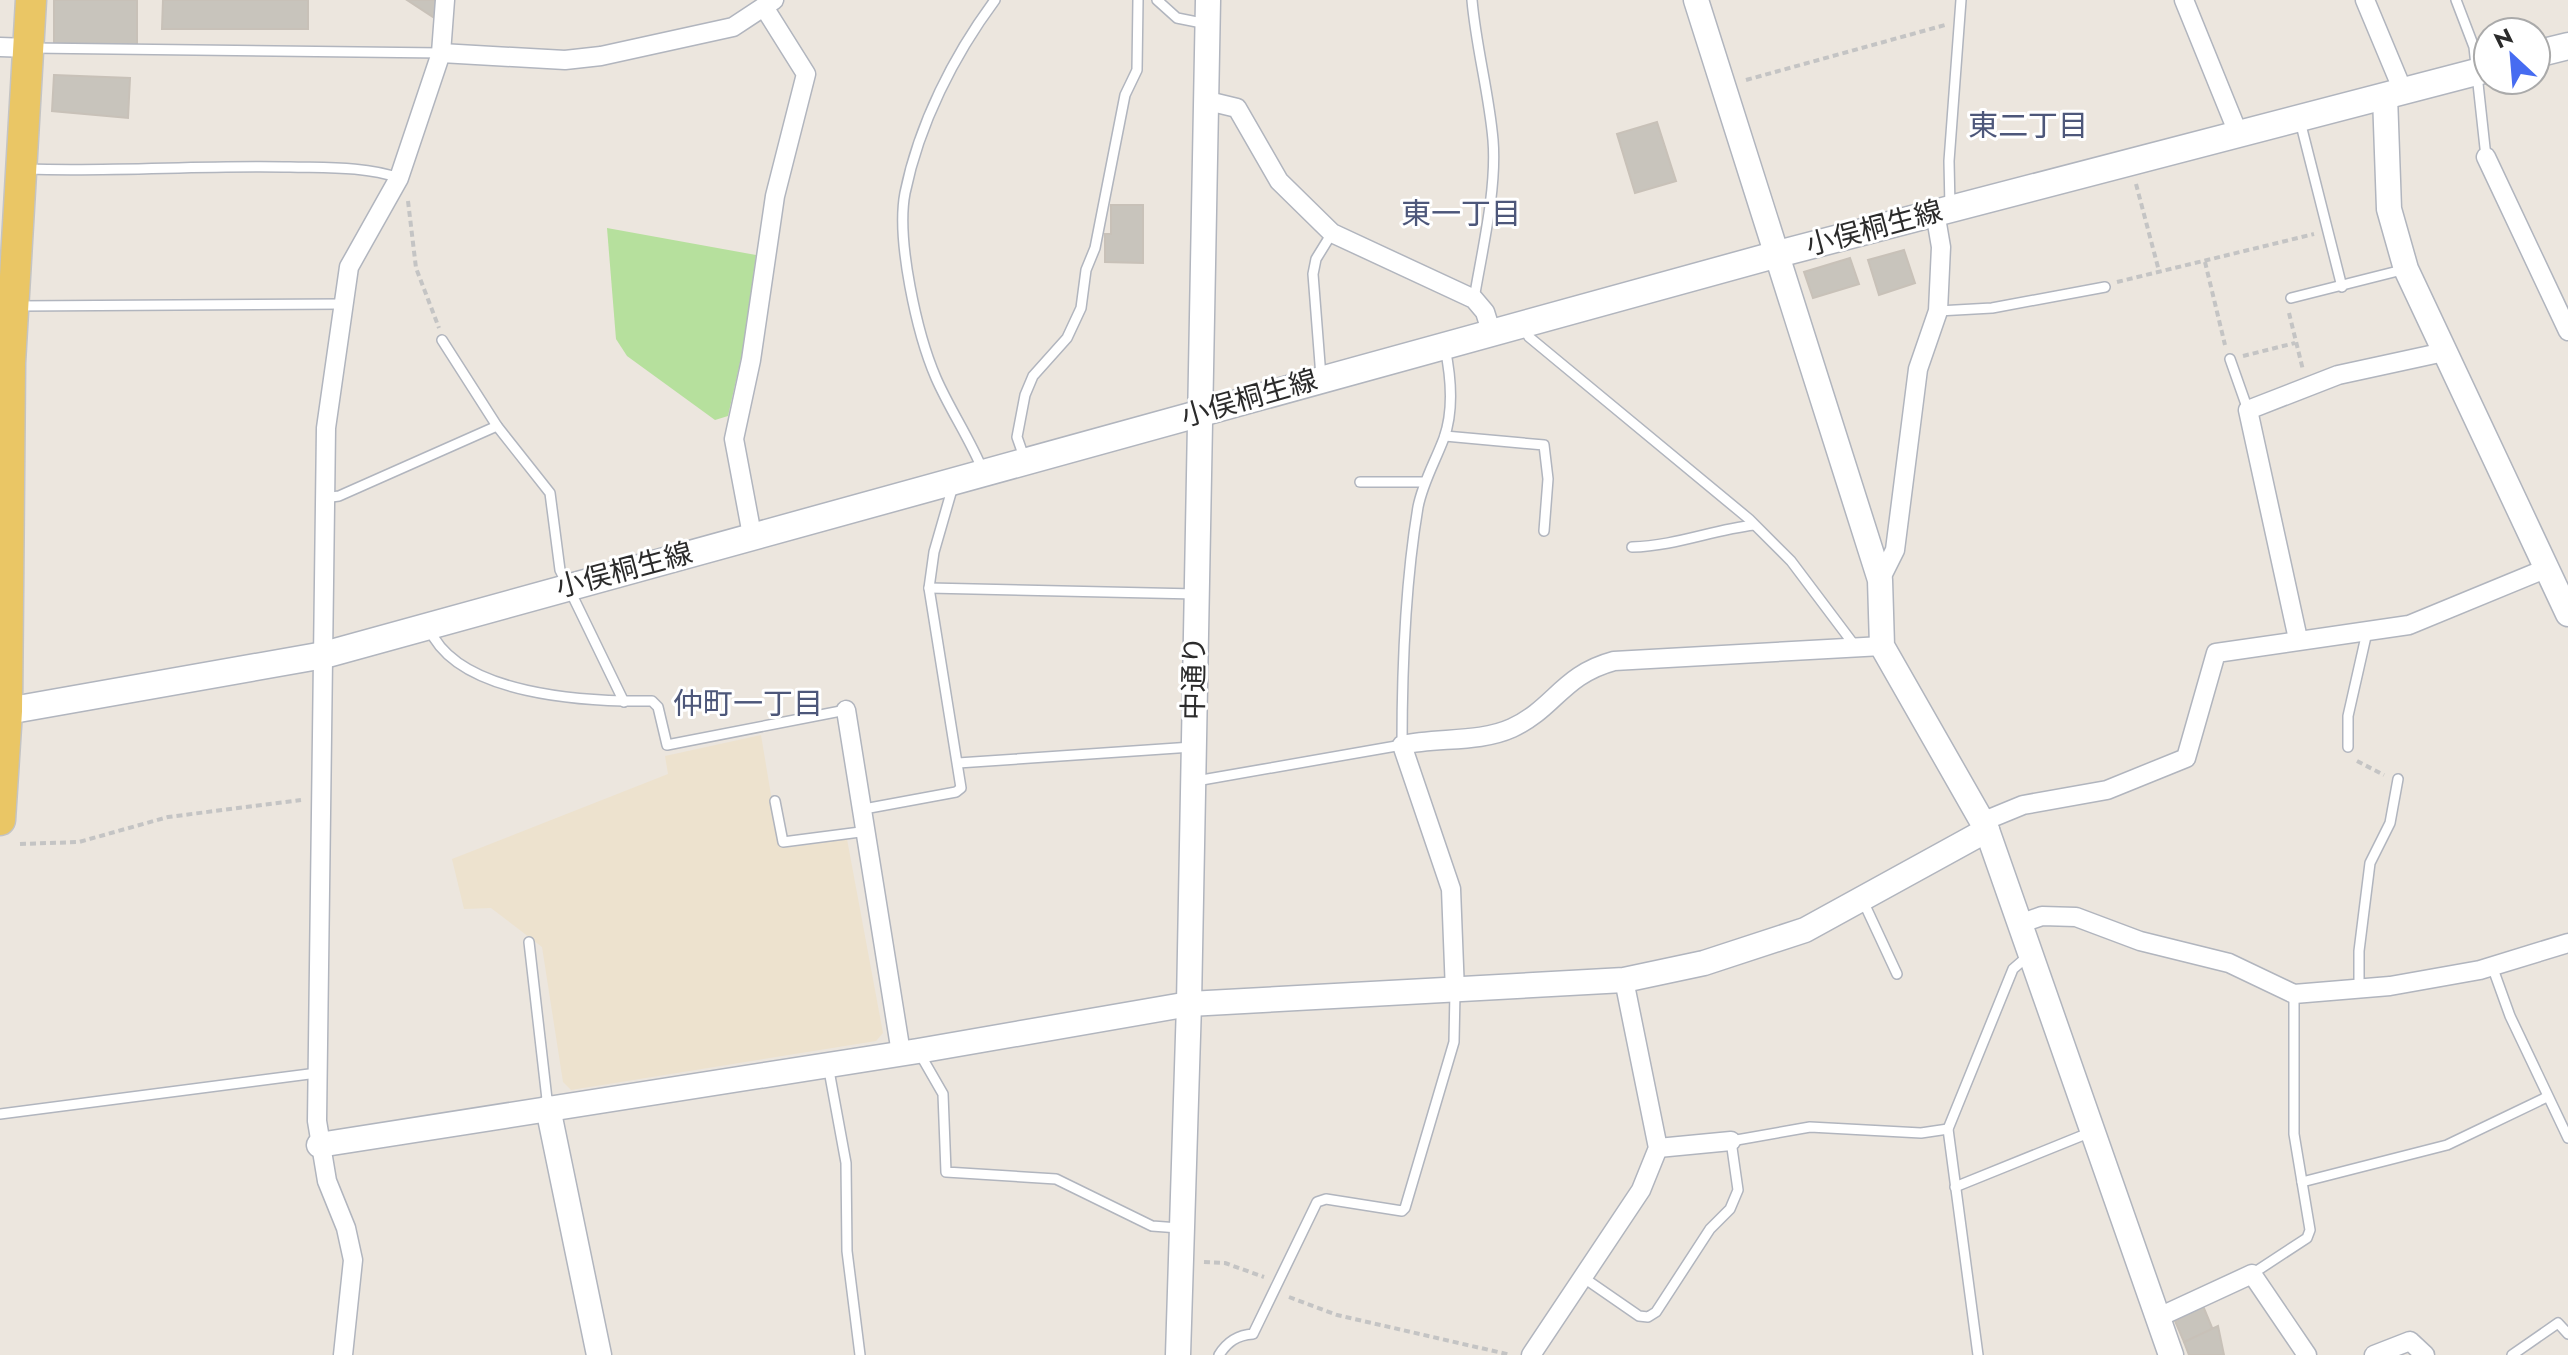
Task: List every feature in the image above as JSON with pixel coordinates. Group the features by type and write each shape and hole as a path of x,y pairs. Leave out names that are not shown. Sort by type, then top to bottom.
{"main road":[{"path":"0,820 4,711 5,362 14,306 23,168 14,47 31,0"},
{"name":"小俣桐生線","path":"4,711 324,655 1491,331 2472,73"}],"street":[{"path":"343,1355 353,1260 319,1145 317,1073 326,428 352,257 403,185 441,53 445,0"},
{"path":"1696,0 1880,580 1882,646 1986,825 2171,1355"},
{"path":"2184,0 2238,133"},
{"path":"2365,0 2394,94 2389,209 2406,269 2567,611"},
{"path":"441,53 565,60 601,56 733,27 769,4 806,74 775,196 754,348 734,439 752,535"},
{"name":"中通り","path":"1178,1355 1189,1004 1208,12"},
{"path":"1208,101 1237,108 1279,181 1332,233 1474,299 1485,312 1491,331"},
{"path":"2486,157 2568,331"},
{"path":"1880,580 1895,550 1918,369 1938,311 1942,210"},
{"path":"2298,639 2248,410 2307,386 2356,371 2444,352"},
{"path":"319,1145 910,1052 1189,1004 1455,992 1624,980 1704,963 1805,930 2023,805 2107,790 2186,758 2216,653 2298,639 2367,632 2434,617 2545,569"},
{"path":"1455,992 1451,889 1402,745 1509,730 1546,706 1569,680 1591,667 1614,661 1882,646"},
{"path":"846,710 910,1052"},
{"path":"2022,923 2042,916 2076,917 2140,941 2229,963 2294,994 2359,988 2492,966 2568,943"},
{"path":"1531,1355 1641,1190 1658,1148 1624,980"},
{"path":"548,1108 599,1355"},
{"path":"1658,1148 1731,1141"},
{"path":"2159,1317 2252,1274 2307,1355"},
{"path":"2374,1355 2410,1341 2425,1355"}],"lane":[{"path":"983,471 927,355 907,253 905,194 924,132 958,54 995,0"},
{"path":"1025,460 1017,437 1025,395 1033,376 1067,338 1081,308 1086,270 1095,248 1125,95 1137,70 1140,37 1138,0"},
{"path":"1157,0 1184,22 1208,12"},
{"path":"1472,0 1476,47 1493,142 1487,214 1474,299"},
{"path":"1942,210 1961,0"},
{"path":"2456,0 2472,42"},
{"path":"14,47 441,53"},
{"path":"2484,96 2486,157"},
{"path":"2300,118 2342,287"},
{"path":"23,168 288,167 372,172 403,185"},
{"path":"1321,378 1313,274 1316,259 1332,233"},
{"path":"2291,298 2406,269"},
{"path":"1938,311 1992,308 2105,287"},
{"path":"14,306 344,304"},
{"path":"1521,323 1529,337 1754,525 1791,561 1855,646"},
{"path":"442,340 497,426 550,493 560,570 624,702"},
{"path":"1192,782 1402,745 1407,609 1424,482 1445,436 1451,402 1444,344"},
{"path":"2230,359 2248,410"},
{"path":"324,498 339,496 497,426"},
{"path":"1445,436 1544,445 1548,479 1544,531"},
{"path":"864,809 956,792 961,788 929,588 931,564 954,494 953,480"},
{"path":"1360,482 1424,482"},
{"path":"1632,547 1668,547 1728,528 1754,525"},
{"path":"929,588 1196,594"},
{"path":"428,625 446,653 475,673 560,696 601,703 652,701 658,707 667,745 846,710"},
{"path":"2348,747 2348,716 2367,632"},
{"path":"958,763 1192,747"},
{"path":"2359,988 2359,951 2370,863 2390,823 2398,779"},
{"path":"775,801 783,842 868,831"},
{"path":"1861,899 1897,974"},
{"path":"529,942 548,1108"},
{"path":"1978,1355 1948,1129 2013,969 2032,954"},
{"path":"2492,966 2547,1097 2568,1138"},
{"path":"1219,1355 1225,1345 1238,1337 1253,1334 1321,1199 1402,1211 1405,1208 1451,1055 1455,992"},
{"path":"2252,1274 2307,1238 2310,1230 2294,1134 2294,994"},
{"path":"910,1052 943,1094 946,1172 1056,1179 1152,1226 1182,1228"},
{"path":"828,1064 846,1163 847,1251 860,1355"},
{"path":"0,1114 317,1073"},
{"path":"2302,1182 2447,1145 2547,1097"},
{"path":"1584,1278 1639,1316 1656,1312 1710,1229 1734,1201 1738,1190 1731,1141 1810,1127 1921,1133 1948,1129"},
{"path":"1955,1187 2094,1131"},
{"path":"2512,1355 2558,1323 2568,1334"}],"path":[{"path":"1724,86 1957,22"},
{"path":"2134,174 2159,271"},
{"path":"403,185 416,268 442,340"},
{"path":"2105,287 2328,231"},
{"path":"2205,262 2230,359 2295,343"},
{"path":"2291,298 2286,300 2307,386"},
{"path":"2348,747 2366,767 2398,779"},
{"path":"20,844 79,842 168,817 322,798"},
{"path":"1180,1262 1225,1263 1337,1315 1511,1355"}],"shaded area":[{"path":"761,735 779,843 785,848 847,839 883,1033 876,1041 571,1090 563,1082 542,947 491,908 464,909 452,859 668,774 665,756"}],"green space":[{"path":"607,228 756,255 744,345 728,416 715,420 627,356 616,339"}],"building":[{"path":"54,0 137,0 137,46 54,43"},
{"path":"163,0 308,0 308,29 162,29"},
{"path":"407,0 441,0 439,21"},
{"path":"54,75 130,78 128,118 52,111"},
{"path":"1657,122 1676,181 1635,193 1617,134"},
{"path":"1111,205 1143,205 1143,263 1105,262 1105,234 1111,234"},
{"path":"1904,250 1915,283 1879,295 1868,260"},
{"path":"1850,258 1859,284 1813,298 1804,272"},
{"path":"2203,1306 2213,1330 2184,1342 2175,1321"},
{"path":"2218,1326 2224,1355 2189,1355 2184,1342"}],"district":[{"name":"東二丁目","path":"2028,125"},
{"name":"東一丁目","path":"1461,213"},
{"name":"仲町一丁目","path":"748,703"}]}
